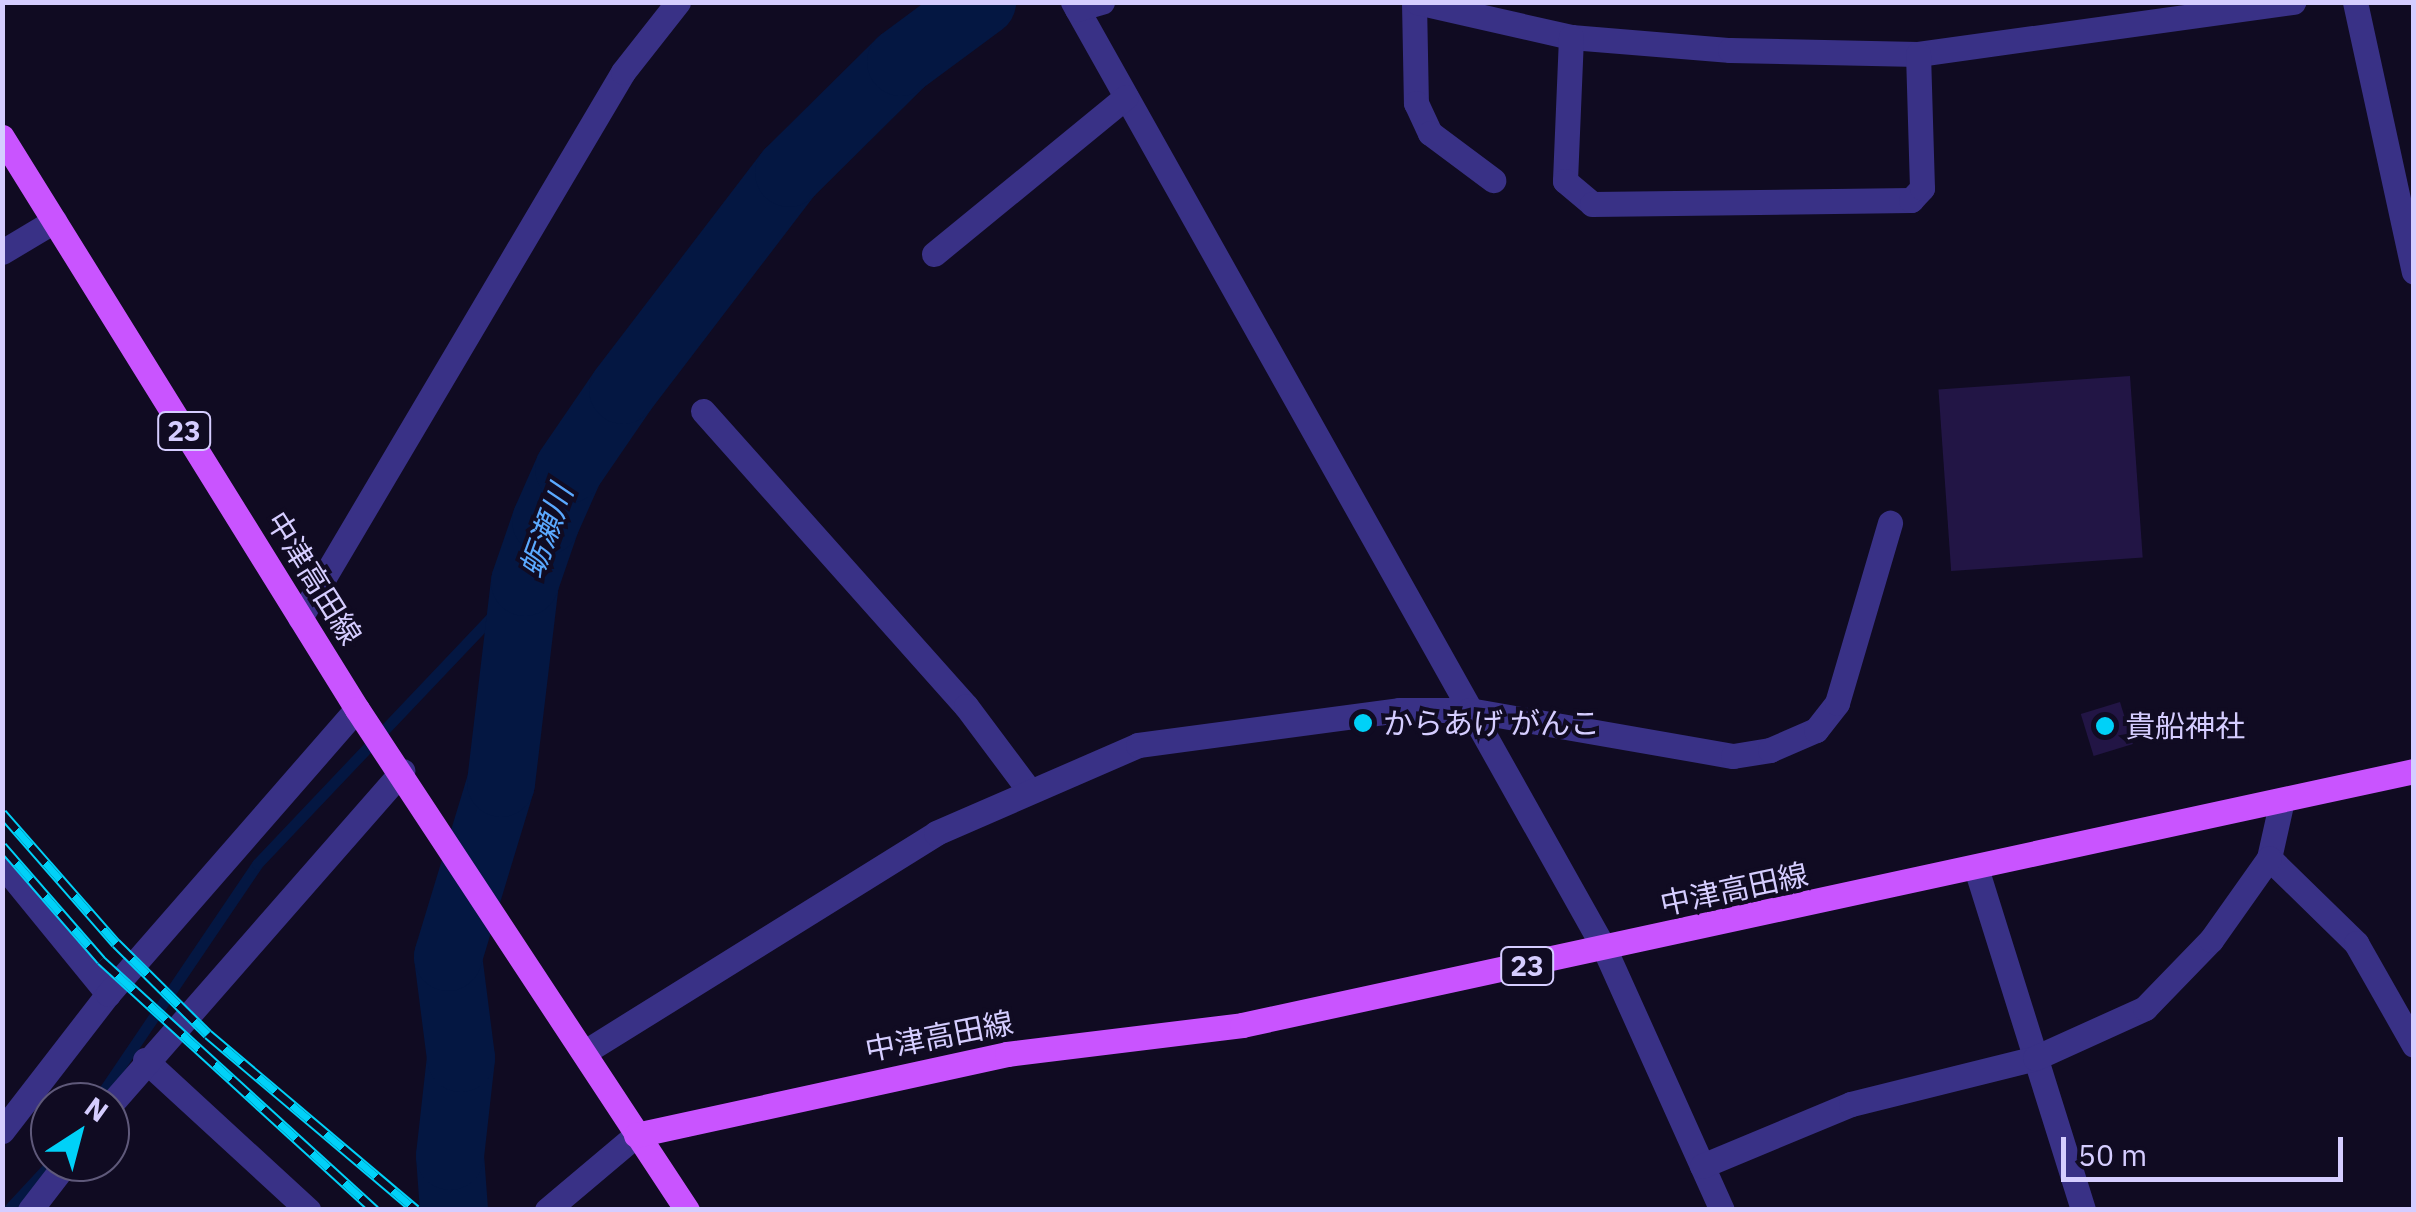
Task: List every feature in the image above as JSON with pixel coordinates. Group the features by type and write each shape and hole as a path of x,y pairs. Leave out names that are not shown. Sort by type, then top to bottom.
{"main road":[{"name":"中津高田線","path":"2,137 362,716 588,1050 636,1135 1007,1054 1242,1025 1605,950 2414,772"},
{"path":"636,1135 687,1210"}],"street":[{"path":"300,618 622,72 678,2"},
{"path":"1102,2 1075,6 1605,950 1722,1210"},
{"path":"1492,180 1430,133 1416,103 1415,2 1572,37 1730,50 1918,54 2293,2"},
{"path":"2355,2 2405,190 2414,272"},
{"path":"1572,37 1565,181 1592,204 1911,200 1922,188 1918,54"},
{"path":"934,254 1126,97"},
{"path":"2,252 54,221"},
{"path":"702,411 966,706 1028,788"},
{"path":"588,1050 936,833 1028,788 1138,745 1399,710 1468,710 1734,756 1816,730 1837,703 1890,524"},
{"path":"2,1130 108,994 362,716"},
{"path":"127,1082 397,764"},
{"path":"1702,1166 1851,1104 2035,1058 2145,1008 2211,940 2269,858 2282,800"},
{"path":"2269,858 2356,942 2414,1045"},
{"path":"2,864 108,994"},
{"path":"1976,868 2082,1210"},
{"path":"144,1060 308,1210"},
{"path":"547,1210 636,1135"},
{"path":"30,1210 52,1182"}],"building":[{"path":"2130,376 2143,558 1951,571 1938,389"},
{"path":"2120,702 2133,744 2094,756 2081,714"}],"waterway":[{"name":"蛎瀬川","path":"454,1210 450,1156 461,1058 448,957 501,783 525,582 546,521 569,469 623,390 789,173 901,62 982,2"},
{"path":"110,1082 257,864 525,582"},
{"path":"8,1210 34,1182"}],"railway":[{"path":"2,813 116,943 208,1034 416,1210"},
{"path":"2,846 101,960 375,1210"}],"place":[{"name":"からあげ がんこ","path":"1363,723"},
{"name":"貴船神社","path":"2105,726"}]}
